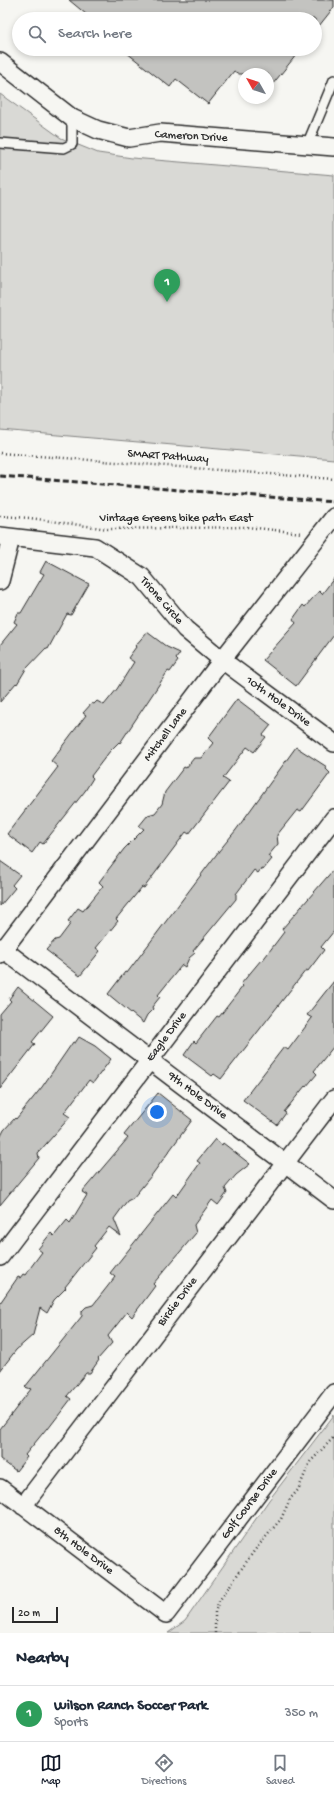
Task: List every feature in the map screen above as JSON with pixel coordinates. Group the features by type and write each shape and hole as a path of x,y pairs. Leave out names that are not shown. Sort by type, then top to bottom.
{"street":[{"name":"Cameron Drive","path":"0,62 72,118 98,130 130,138 160,133 334,147"},
{"name":"Mitchell Lane","path":"1,950 222,660 334,517"},
{"name":"Trione Circle","path":"6,537 95,547 142,577 184,629 222,660"},
{"path":"0,581 6,537"},
{"name":"10th Hole Drive","path":"222,660 334,743"},
{"name":"Eagle Drive","path":"0,1257 334,818"},
{"name":"9th Hole Drive","path":"1,950 150,1060 334,1200"},
{"name":"Birdie Drive","path":"23,1506 334,1099"},
{"name":"Golf Course Drive","path":"166,1614 334,1393"},
{"name":"8th Hole Drive","path":"0,1488 166,1614"}],"lane":[{"path":"306,145 334,80"},
{"path":"0,143 64,148 68,147 72,144 72,118"}],"path":[{"name":"SMART Pathway","path":"0,453 334,479"},
{"name":"Vintage Greens bike path East","path":"0,516 30,518 108,529 247,527 304,534"},
{"path":"215,1633 215,1612 219,1601 254,1551 280,1519 290,1499 298,1490 310,1462 334,1437"}],"shaded area":[{"path":"0,94 61,138 98,153 132,158 334,175 334,459 0,430"},
{"path":"334,1415 334,1633 168,1633 185,1621 269,1500"}],"building":[{"path":"69,0 334,0 334,7 322,22 322,12 84,12"},
{"path":"131,56 295,56 274,83 274,68 238,68 238,73 234,71 208,104 176,79 170,87"},
{"path":"46,561 89,584 71,615 67,614 48,649 46,648 26,669 17,684 16,683 0,702 0,645 17,624 14,622 18,613 21,613 44,574 40,572"},
{"path":"334,578 334,635 296,686 263,660 296,623 293,619 303,605 305,607 319,591 322,594"},
{"path":"147,632 167,647 180,653 176,659 178,661 170,672 168,671 120,743 119,742 110,751 91,776 93,778 85,791 43,844 40,842 32,853 7,834 58,767 51,761 86,715 83,713 92,703 94,704 97,701 104,705 117,689 134,662 128,658 136,647 135,646"},
{"path":"237,699 271,725 263,735 266,737 254,752 247,747 223,778 229,782 189,834 186,832 144,888 142,887 116,919 118,921 96,948 100,951 80,976 46,950 55,940 59,939 71,923 68,921 78,908 83,911 103,886 99,882 124,849 144,829 139,826 148,815 155,813 162,804 165,792 184,767 186,768 194,758 201,758 213,743 208,738"},
{"path":"296,747 327,767 326,769 330,773 301,812 297,810 277,835 278,844 268,856 272,859 263,870 261,869 258,873 254,870 236,894 236,899 193,951 195,953 189,958 185,967 182,965 158,995 160,997 152,1007 153,1009 147,1015 143,1023 108,994 125,972 127,973 236,830"},
{"path":"0,861 20,875 12,885 15,888 0,906"},
{"path":"334,869 334,931 321,947 324,950 308,971 306,970 221,1079 214,1074 212,1076 184,1055 194,1041 196,1043 217,1016 219,1017 243,986 241,984 261,960 262,961 284,932 282,929"},
{"path":"334,981 334,1046 314,1071 317,1074 284,1112 286,1113 277,1125 243,1100 284,1047 288,1050 312,1018 307,1015"},
{"path":"18,987 53,1016 32,1042 35,1044 0,1089 0,1014 11,1001 9,999"},
{"path":"79,1037 95,1046 111,1059 93,1083 89,1080 64,1113 70,1117 38,1153 39,1158 0,1205 0,1138 4,1130 15,1118 16,1119 42,1087 73,1042 75,1043"},
{"path":"158,1093 192,1120 151,1176 133,1198 127,1201 114,1219 121,1236 109,1227 94,1246 96,1248 65,1287 66,1288 54,1300 47,1313 40,1308 33,1335 16,1350 0,1371 0,1303 18,1277 20,1278 23,1274 25,1275 42,1252 38,1249 51,1233 54,1236 67,1220 70,1223 87,1195 82,1192 128,1138 124,1135"},
{"path":"215,1139 222,1145 223,1143 250,1164 236,1175 225,1188 227,1193 218,1205 212,1200 194,1225 196,1233 153,1284 155,1286 132,1317 127,1312 108,1336 112,1343 98,1359 99,1360 90,1373 86,1373 67,1396 71,1399 48,1429 47,1428 25,1455 27,1457 16,1471 0,1459 0,1429 31,1389 25,1387 82,1316 82,1311 86,1307 93,1305 115,1277 110,1273 173,1194 176,1197 200,1163 197,1161"}],"railway":[{"path":"0,476 334,502"}],"place":[{"name":"Wilson Ranch Soccer Park","path":"167,302"}]}
